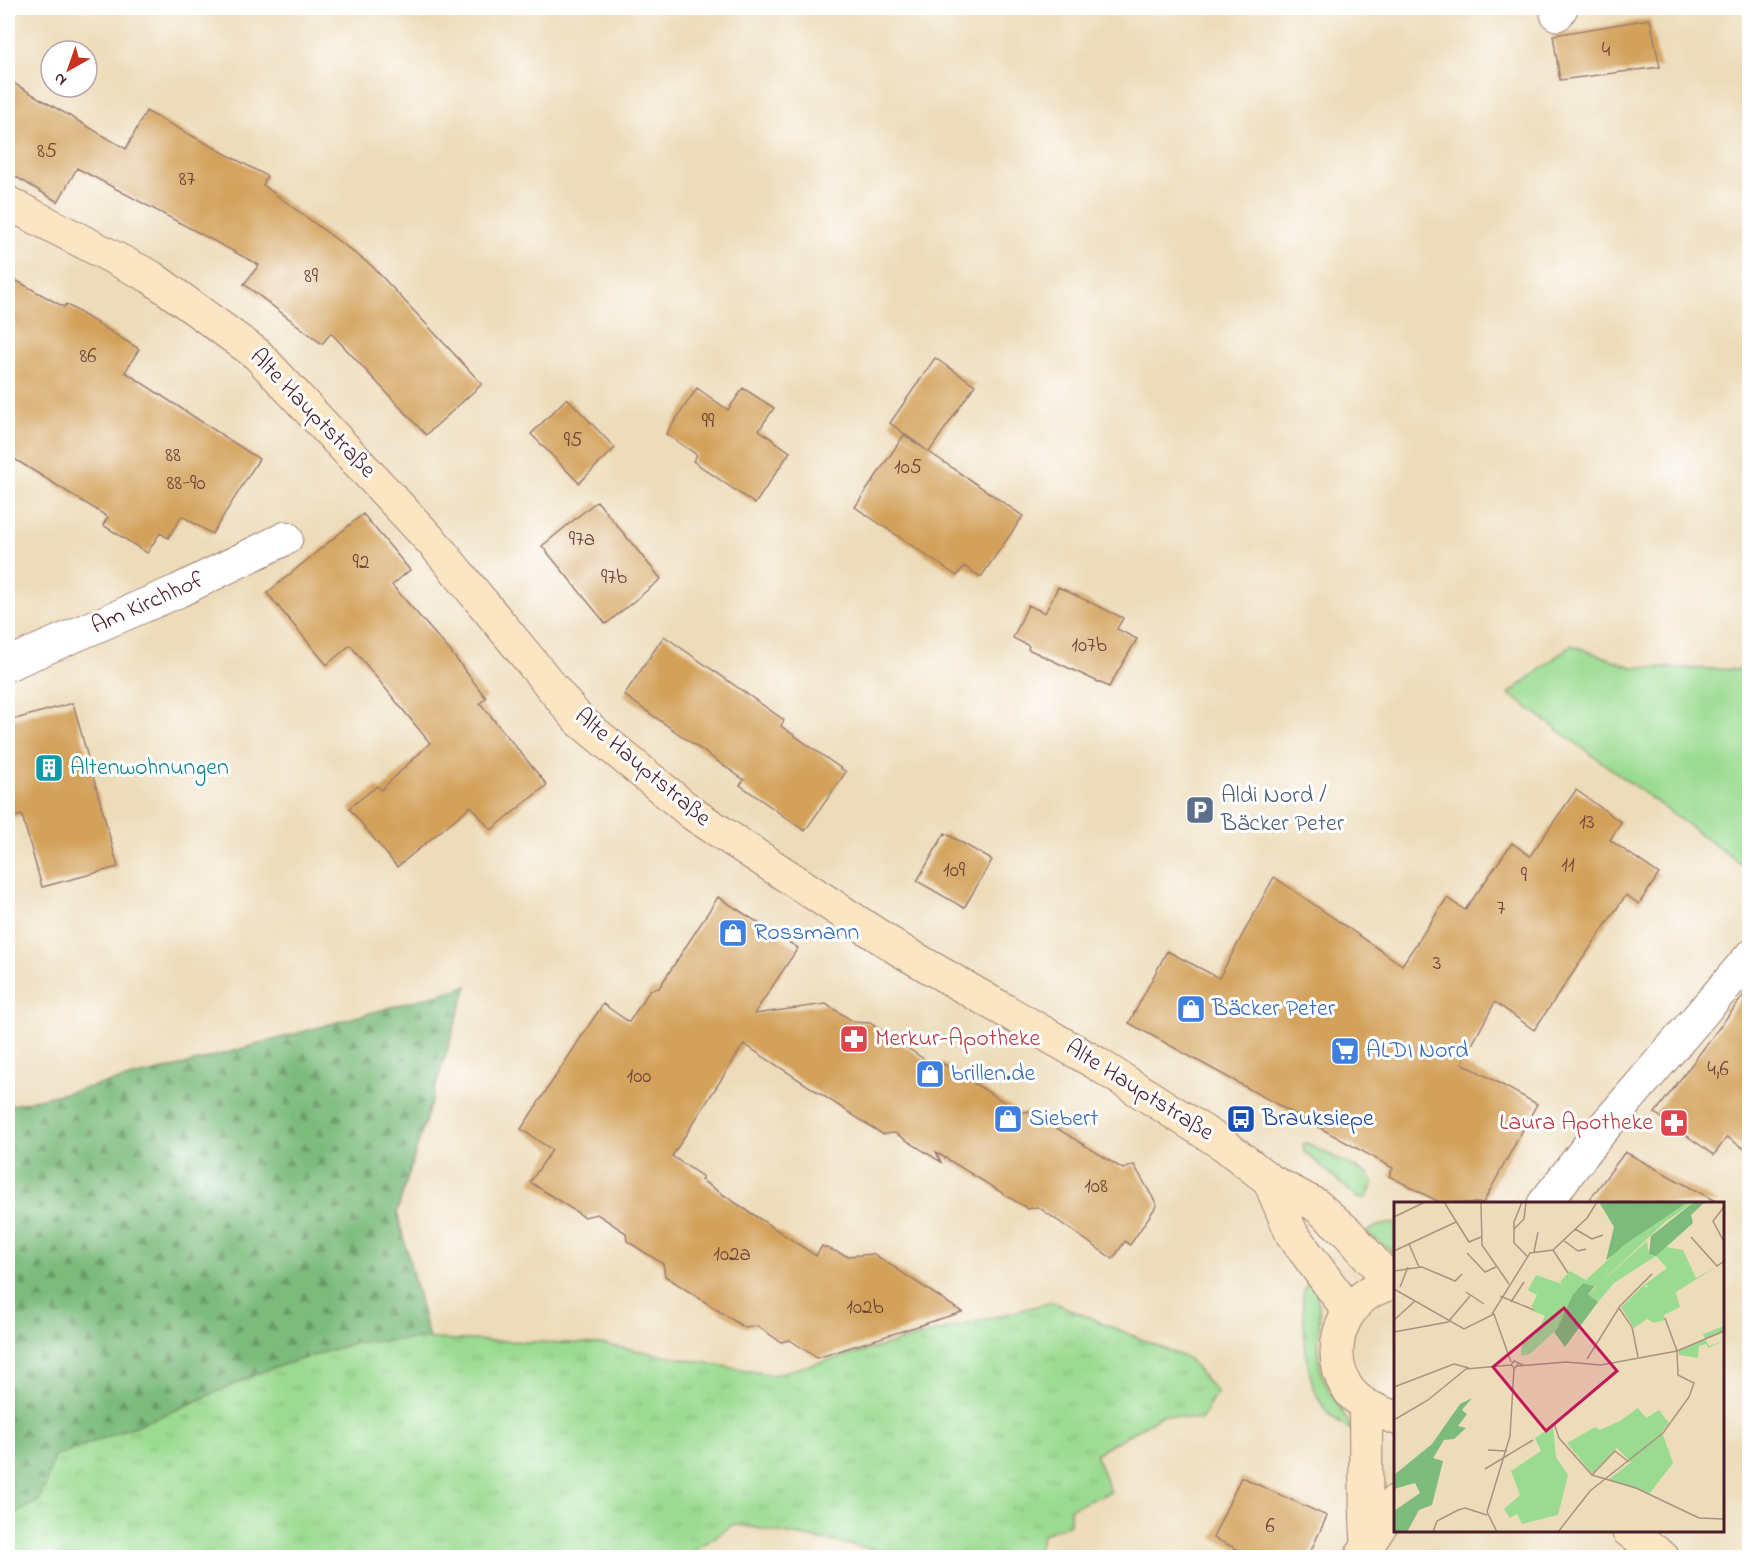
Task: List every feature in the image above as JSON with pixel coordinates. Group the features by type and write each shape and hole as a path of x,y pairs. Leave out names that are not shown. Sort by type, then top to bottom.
{"main road":[{"name":"Alte Hauptstraße","path":"8,203 151,277 257,354 435,545 579,720 693,814 900,950 1115,1075 1223,1144 1269,1180 1316,1205 1348,1233 1394,1283"},
{"name":"Alte Hauptstraße","path":"1269,1180 1292,1234 1349,1311"},
{"path":"1394,1283 1368,1293 1349,1311 1338,1335 1337,1362 1346,1387 1365,1406 1394,1418"},
{"path":"1364,1550 1367,1467 1365,1406"},
{"path":"1364,1550 1394,1503"},
{"path":"1631,1532 1663,1557"}],"street":[{"name":"Am Kirchhof","path":"8,664 178,591 286,538"},
{"path":"1545,1202 1599,1132 1749,957"}],"green space":[{"path":"1571,645 1632,667 1749,670 1749,870 1509,694"},
{"path":"467,986 397,1212 429,1339 358,1342 264,1371 176,1410 54,1457 40,1500 8,1518 8,1106 176,1067"},
{"path":"1306,1143 1368,1174 1373,1183 1366,1198 1358,1198 1304,1151 1303,1144"},
{"path":"1394,1223 1394,1253 1366,1232 1378,1226"},
{"path":"1310,1280 1318,1302 1319,1355 1322,1375 1352,1430 1337,1421 1326,1410 1312,1382 1306,1351 1303,1304 1303,1294"},
{"path":"1052,1302 1189,1359 1216,1392 1201,1420 1164,1414 1095,1454 1111,1492 1070,1508 1070,1524 1043,1534 1036,1557 918,1557 734,1524 684,1558 8,1557 8,1518 40,1500 54,1457 176,1410 264,1371 358,1342 429,1339 601,1344 772,1375"}],"building":[{"path":"1650,19 1660,67 1560,80 1553,35"},
{"path":"8,80 126,149 146,111 267,176 263,185 372,266 482,384 426,435 331,333 322,344 244,284 259,265 77,168 58,202 8,172"},
{"path":"8,276 64,307 66,304 139,349 125,372 259,459 212,534 182,516 168,538 160,533 147,553 103,525 108,517 8,455"},
{"path":"935,358 975,385 929,452 890,423"},
{"path":"697,388 728,410 743,388 774,408 759,430 790,452 755,504 693,461 697,455 666,434"},
{"path":"567,398 615,448 579,483 531,434"},
{"path":"904,435 1023,516 981,577 964,566 957,576 855,507"},
{"path":"597,501 661,579 606,624 542,546"},
{"path":"363,514 410,570 392,585 450,651 486,698 480,703 547,785 491,830 471,806 397,867 349,808 377,786 381,790 430,743 350,645 327,665 267,593"},
{"path":"1058,587 1123,618 1117,629 1137,639 1109,687 1028,649 1029,646 1013,638 1028,605 1045,613"},
{"path":"664,636 784,720 781,726 846,772 805,831 740,785 744,780 624,695"},
{"name":"Altenwohnungen","path":"73,703 118,867 42,887 22,815 8,818 8,721"},
{"path":"1576,790 1621,822 1610,840 1659,874 1639,904 1626,895 1534,1030 1495,1002 1462,1063 1537,1104 1484,1202 1439,1202 1389,1176 1393,1168 1129,1023 1167,951 1219,978 1274,877 1402,965 1447,898 1465,910 1512,843 1530,856"},
{"path":"945,833 992,860 964,908 917,881"},
{"path":"718,897 798,948 754,1014 826,1004 854,1022 870,1023 936,1067 944,1064 1021,1113 1029,1111 1123,1169 1134,1165 1157,1205 1130,1245 1125,1241 1113,1259 1038,1207 1028,1209 936,1152 941,1162 895,1133 882,1134 744,1044 672,1156 703,1177 701,1180 816,1256 822,1246 847,1256 874,1254 962,1312 817,1358 790,1340 781,1342 757,1326 745,1328 665,1276 663,1264 627,1241 626,1233 597,1214 584,1217 530,1182 552,1150 521,1129 603,1004 629,1022 650,990 659,988"},
{"path":"1749,988 1749,1152 1727,1137 1714,1155 1655,1113"},
{"path":"1625,1152 1717,1202 1588,1202"},
{"path":"1241,1477 1327,1516 1308,1557 1255,1557 1213,1538"}],"place":[{"name":"Altenwohnungen","path":"49,768"},
{"name":"Aldi Nord / Bäcker Peter","path":"1200,810"},
{"name":"Rossmann","path":"733,933"},
{"name":"Bäcker Peter","path":"1191,1009"},
{"name":"Merkur-Apotheke","path":"854,1039"},
{"name":"ALDI Nord","path":"1345,1051"},
{"name":"brillen.de","path":"930,1074"},
{"name":"Siebert","path":"1008,1119"},
{"name":"Brauksiepe","path":"1241,1119"},
{"name":"Laura Apotheke","path":"1674,1123"}]}
